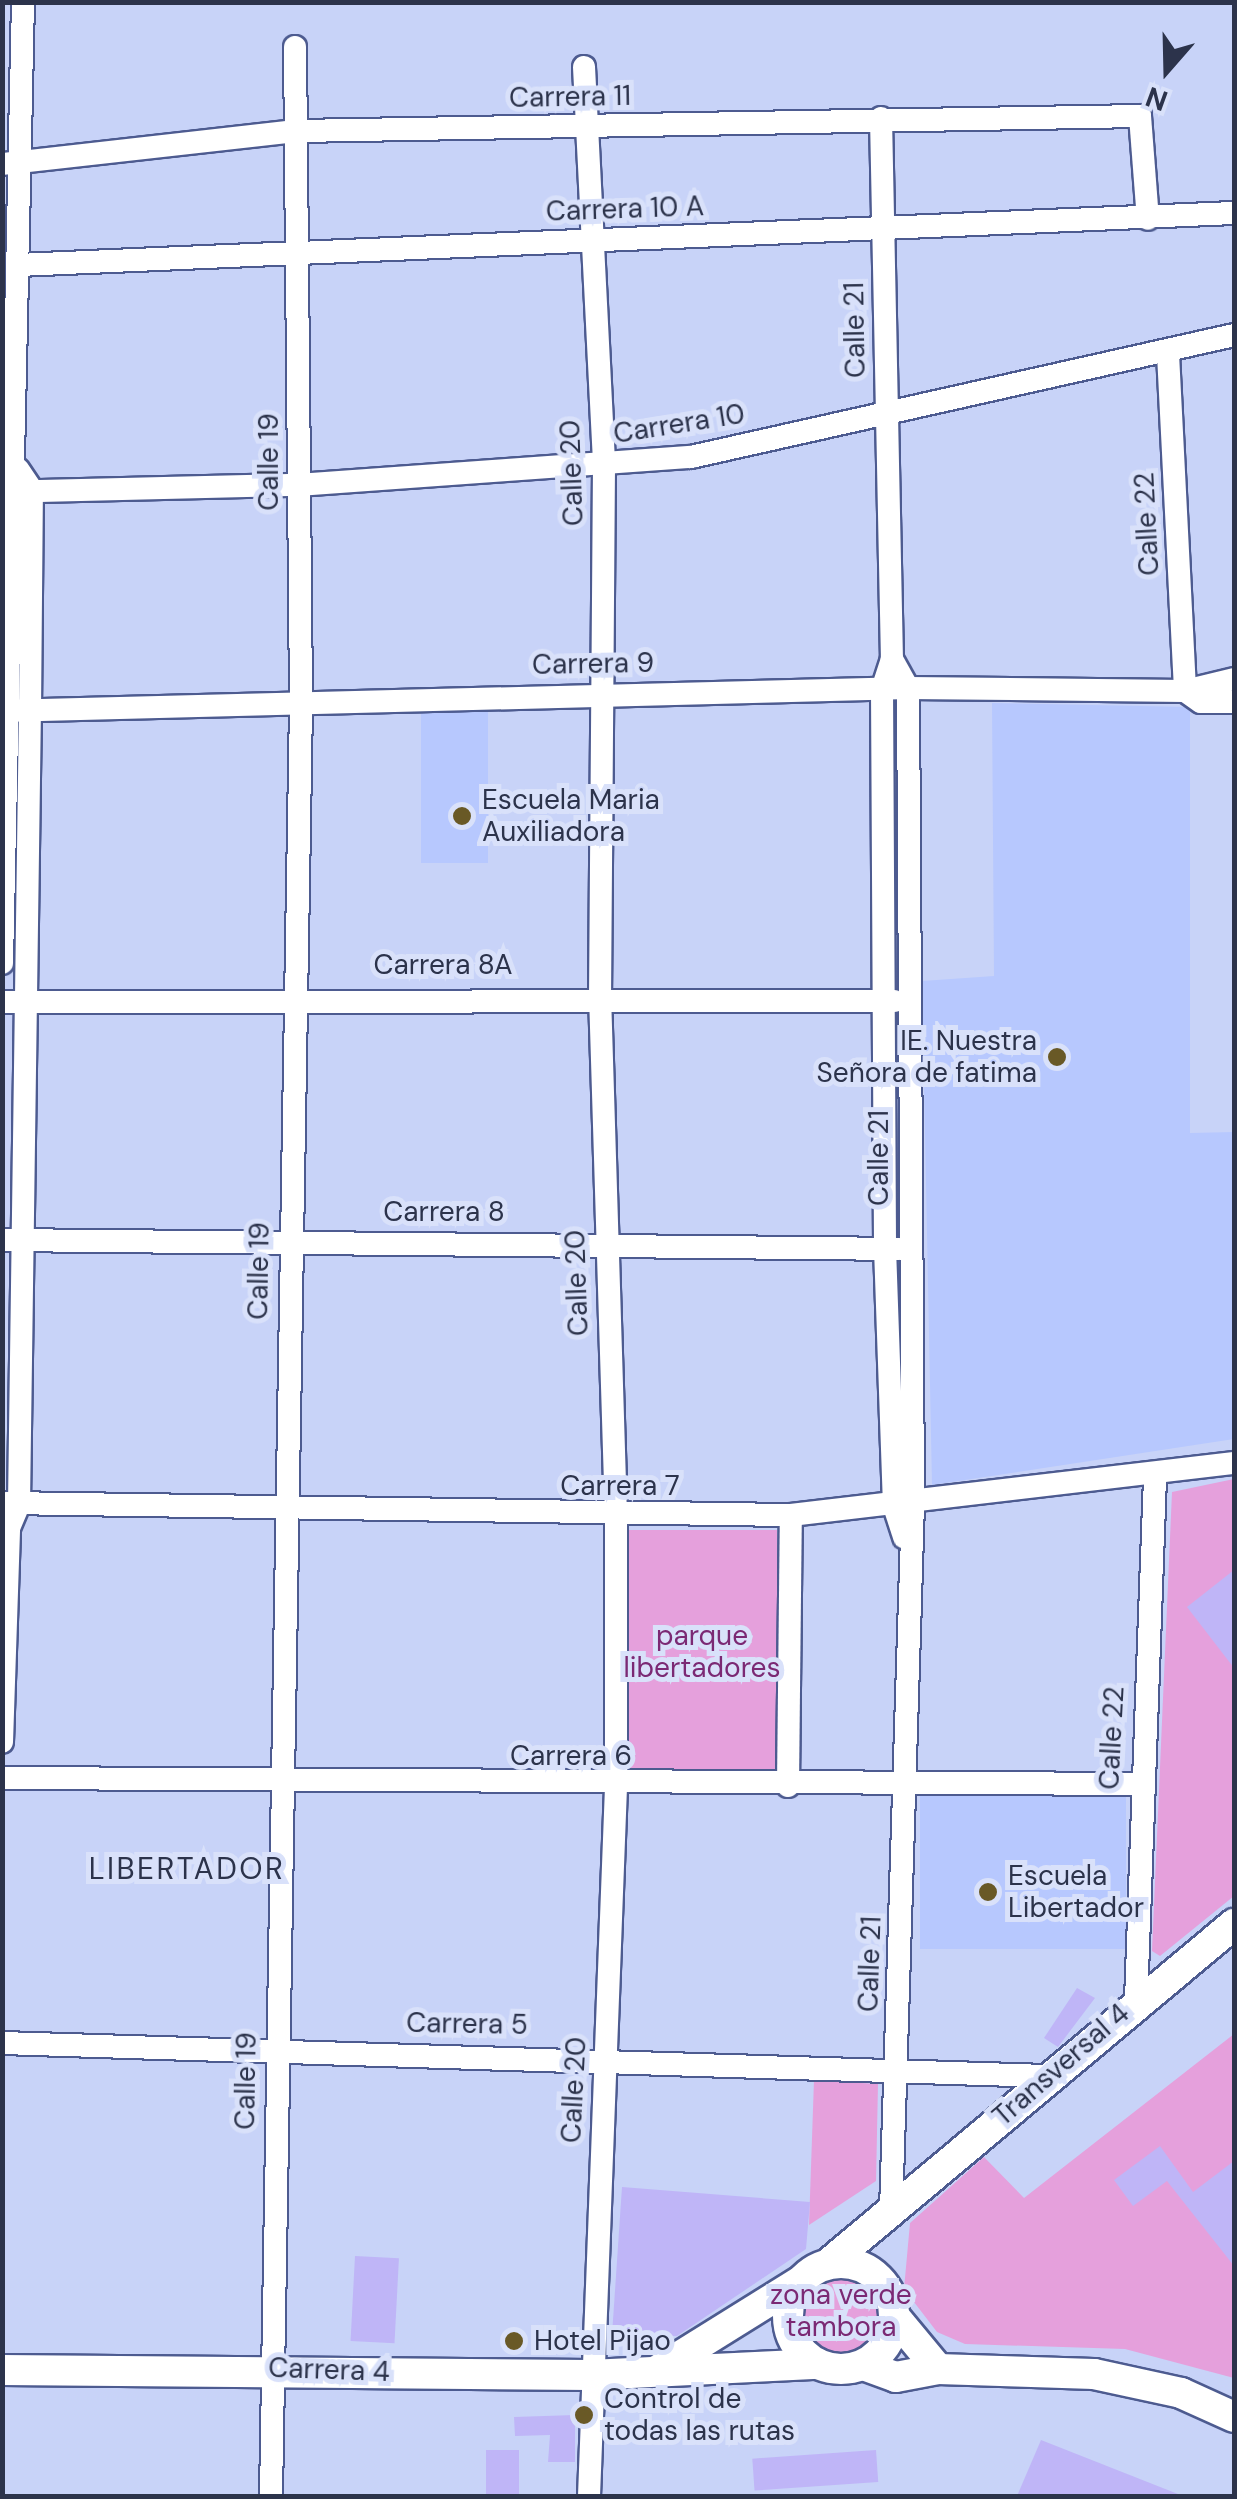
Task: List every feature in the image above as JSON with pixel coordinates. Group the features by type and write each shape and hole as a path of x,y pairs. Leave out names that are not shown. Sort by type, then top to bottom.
{"main road":[{"name":"Transversal 4","path":"815,2272 1136,2001 1234,1924"},
{"path":"863,2365 886,2346 892,2304 891,2210"},
{"path":"938,2370 863,2268 815,2272 788,2326 818,2364 863,2365 896,2378 938,2370 1134,2380 1234,2417"},
{"name":"Carrera 4","path":"656,2370 740,2327 815,2272"},
{"name":"Carrera 4","path":"2,2370 272,2369 590,2375 818,2364"}],"street":[{"path":"2,1742 17,859 4,711 5,492 18,468 18,265 8,164 23,2"},
{"name":"Calle 19","path":"271,2496 301,702 296,47"},
{"name":"Calle 20","path":"584,67 604,466 600,995 616,1517 616,1787 590,2375 589,2496"},
{"name":"Carrera 11","path":"8,164 298,131 1140,116 1148,219"},
{"name":"Calle 21","path":"881,118 892,660 882,688 886,1248 905,1540 906,1785 891,2210"},
{"name":"Carrera 10 A","path":"18,265 299,248 590,241 1234,213"},
{"name":"Carrera 10","path":"5,492 298,485 604,466 888,415 1168,354 1234,335"},
{"name":"Calle 22","path":"1168,354 1184,691"},
{"path":"2,963 17,859 30,711 32,490 18,468"},
{"name":"Calle 21","path":"892,660 908,688 910,1249 903,1505"},
{"path":"1184,691 1234,679"},
{"name":"Carrera 9","path":"4,711 882,688 1184,691"},
{"path":"1184,691 1201,702 1234,702"},
{"name":"Carrera 8A","path":"14,1001 297,995 600,995 908,1001"},
{"name":"Carrera 8","path":"12,1240 910,1249"},
{"name":"Carrera 7","path":"8,1513 285,1508 616,1517 790,1515 1155,1477 1234,1463"},
{"name":"Calle 22","path":"1136,2001 1140,1784 1155,1477"},
{"path":"788,1786 790,1515"},
{"name":"Carrera 6","path":"2,1778 616,1787 1140,1784"},
{"name":"Carrera 5","path":"2,2043 606,2057 1049,2076"}],"shaded area":[{"name":"IE. Nuestra Señora de fatima","path":"992,703 1190,707 1190,1133 1234,1132 1234,1439 932,1485 922,981 994,976"},
{"path":"421,707 488,707 488,863 421,863"},
{"path":"920,1796 1126,1796 1126,1949 920,1949"}],"green space":[{"path":"1234,1479 1234,1896 1160,1956 1152,1951 1172,1492"},
{"name":"parque libertadores","path":"627,1530 777,1530 777,1772 627,1772"},
{"path":"1234,2034 1234,2378 1125,2349 965,2344 937,2332 904,2289 910,2223 984,2157 1024,2198"},
{"path":"814,2080 878,2084 876,2181 809,2225"},
{"name":"zona verde tambora","path":"841,2266 866,2274 878,2286 886,2311 878,2336 866,2348 841,2356 816,2348 804,2336 796,2311 804,2286 816,2274"}],"building":[{"path":"1234,1570 1234,1668 1187,1607"},
{"path":"1077,1988 1095,1998 1058,2047 1044,2038"},
{"path":"1160,2146 1193,2192 1234,2161 1234,2266 1167,2181 1133,2206 1114,2180"},
{"path":"622,2187 810,2202 806,2249 677,2336 612,2335"},
{"path":"355,2256 399,2258 394,2343 351,2341"},
{"path":"575,2415 575,2462 548,2462 550,2435 515,2436 514,2417"},
{"path":"1041,2440 1183,2496 1017,2496"},
{"path":"486,2450 519,2450 519,2496 486,2496"},
{"path":"876,2450 878,2482 755,2491 752,2459"}],"place":[{"name":"Escuela Maria Auxiliadora","path":"462,816"},
{"name":"IE. Nuestra Señora de fatima","path":"1057,1057"},
{"name":"Escuela Libertador","path":"988,1892"},
{"name":"Hotel Pijao","path":"514,2341"},
{"name":"Control de todas las rutas","path":"584,2415"}],"district":[{"name":"LIBERTADOR","path":"187,1869"}]}
